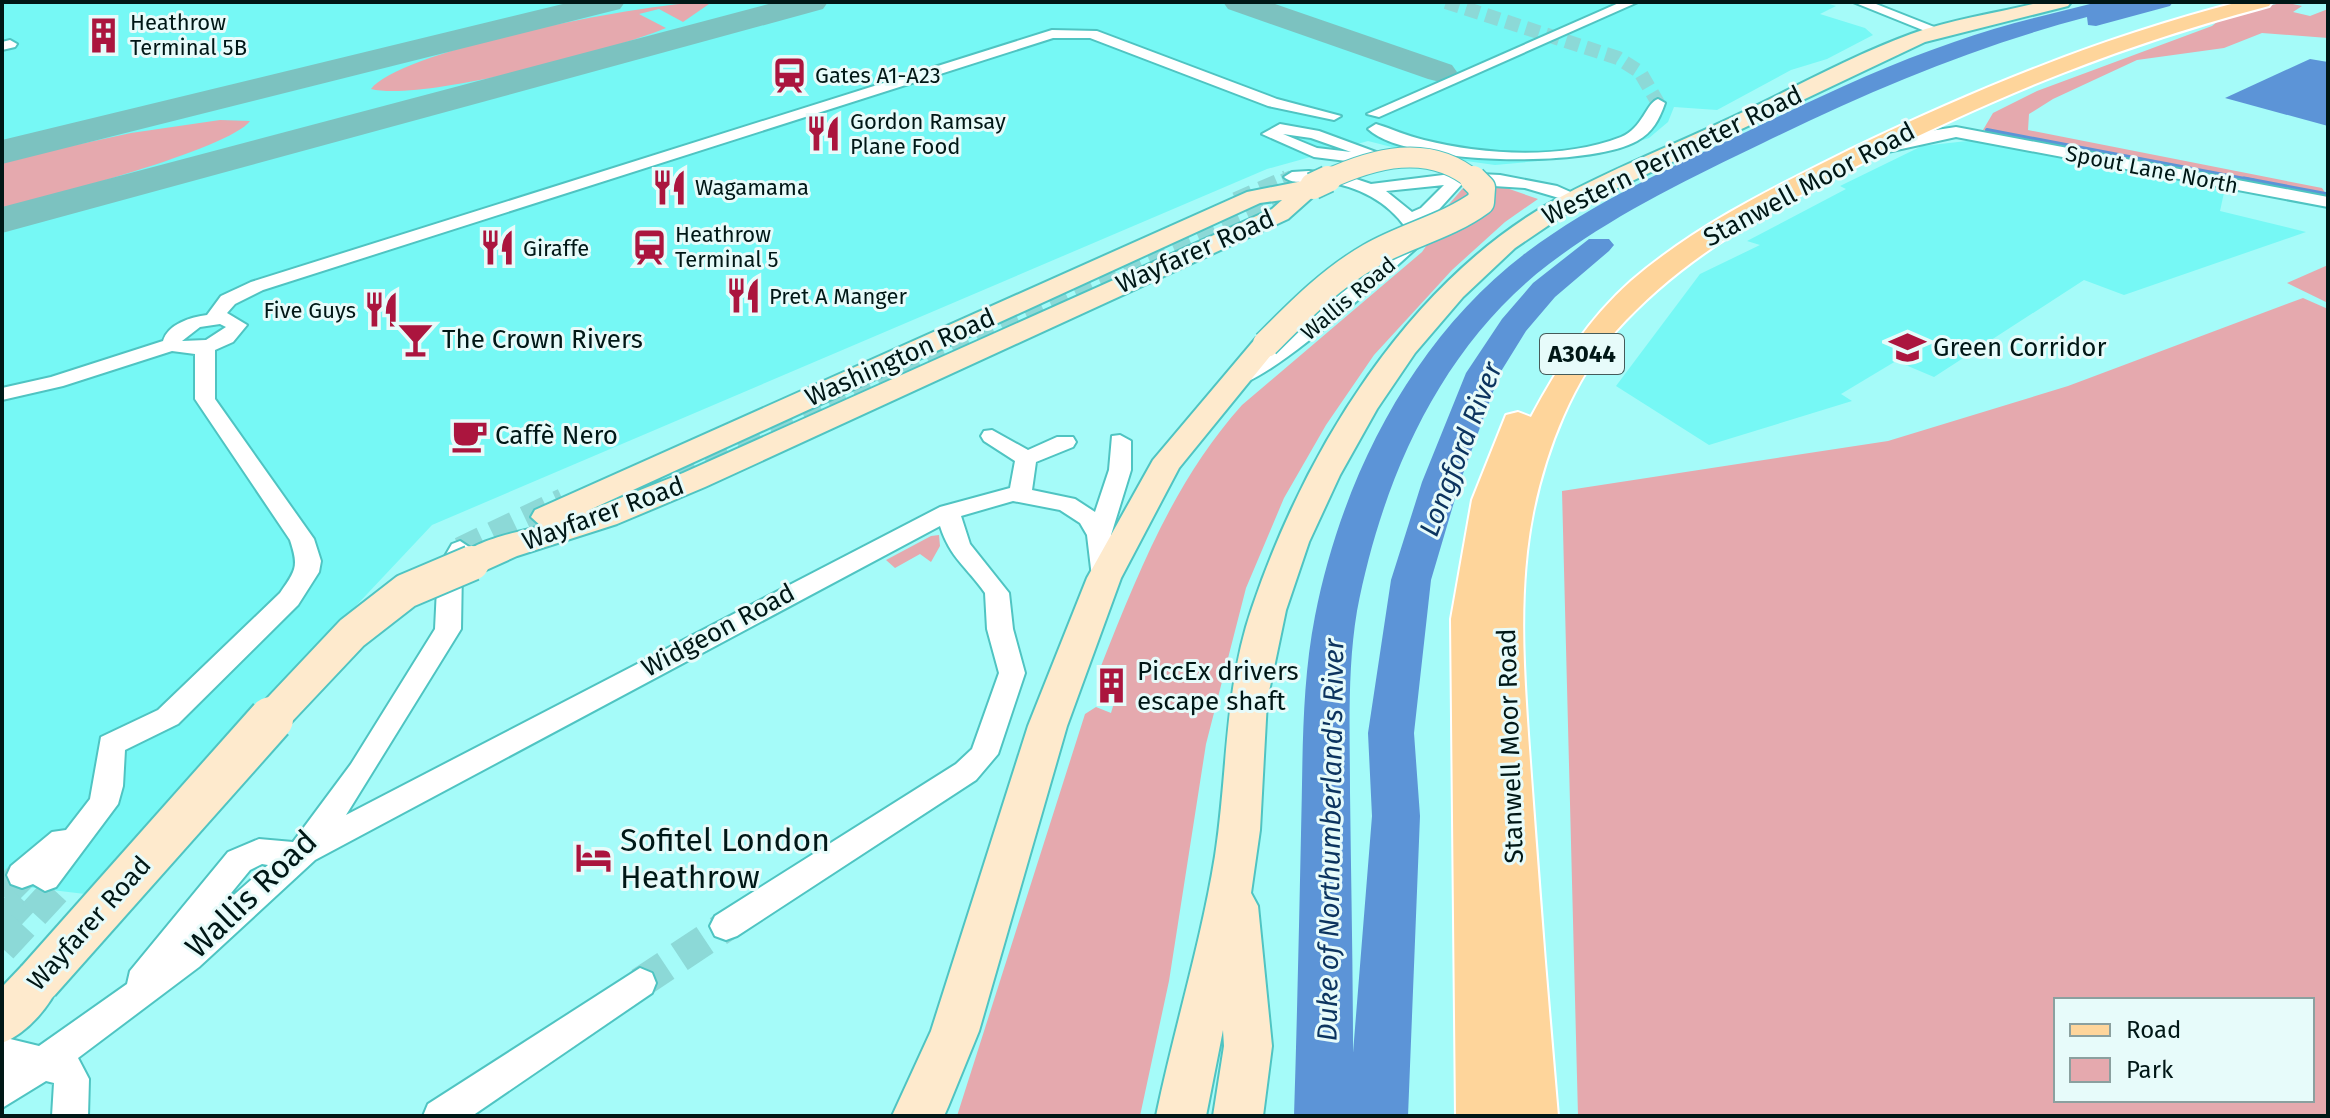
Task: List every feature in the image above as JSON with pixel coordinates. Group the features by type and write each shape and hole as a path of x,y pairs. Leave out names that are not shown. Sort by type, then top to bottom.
{"main road":[{"name":"Stanwell Moor Road","path":"1484,1116 1471,619 1481,540 1504,452 1551,358 1594,304 1624,275 1664,244 1738,200 2000,75 2098,39 2229,2"},
{"name":"Stanwell Moor Road","path":"1530,1116 1504,685 1509,545 1528,464 1551,406 1573,367 1608,319 1646,281 1734,218 1985,94 2111,45 2262,2"}],"street":[{"path":"214,318 228,300 257,286 1052,34 1092,34 1260,99 1334,116 1338,126 1363,121 1632,2"},
{"name":"Western Perimeter Road","path":"1181,1116 1196,1030 1233,878 1252,677 1277,584 1314,495 1360,411 1397,358 1484,262 1520,232 1570,201 1883,54 1946,31 2062,2"},
{"path":"1867,3 1946,31"},
{"path":"1976,135 1959,123 1985,94"},
{"path":"1363,121 1416,142 1462,152 1502,156 1560,154 1595,149 1634,136 1655,117 1658,103"},
{"name":"Spout Lane North","path":"1864,153 1944,132 1976,135 2328,202"},
{"path":"1336,149 1451,178"},
{"name":"Wayfarer Road","path":"2,1021 352,633 406,591 478,556 605,517 715,472 1280,214 1306,185 1368,162 1397,159 1438,162 1460,169 1482,188 1481,202 1470,211 1403,239 1342,273 1266,344 1231,383 1188,433 1152,487 1104,577 1037,758 943,1062 917,1116"},
{"path":"1348,184 1306,185 1302,176 1348,184 1369,189 1392,200 1410,219 1427,212 1451,178"},
{"path":"1369,189 1451,178 1510,181 1570,201"},
{"name":"Wallis Road","path":"1231,383 1268,364 1402,253 1413,242 1415,228 1410,219"},
{"path":"2,394 56,382 172,344 184,348 205,346 224,339 236,329 235,321 214,318 181,328 173,336 172,344"},
{"path":"84,826 77,857 44,878 84,826 103,804 109,786 111,744 168,717 289,599 307,572 309,561 302,539 205,399 205,346"},
{"path":"992,436 1026,459"},
{"path":"1104,577 1099,535 1120,470 1120,441"},
{"path":"1026,459 1065,442"},
{"path":"1020,493 1026,459"},
{"name":"Widgeon Road","path":"301,853 948,512 1020,493 1067,504 1089,518 1099,535"},
{"path":"726,926 966,772 984,754 1012,673 1000,629 997,593 978,585 956,564 958,545 948,512"},
{"name":"Wallis Road","path":"2,1091 117,1012 188,957 301,853 361,772 448,629 451,604 478,556"},
{"path":"117,1012 239,861 259,851 301,853"},
{"name":"Western Perimeter Road","path":"1233,878 1248,1046 1238,1116"},
{"path":"441,1116 640,983"},
{"path":"2,1053 65,1069 72,1079 70,1116"}],"shaded area":[{"path":"2,2 1822,2 1836,6 1820,14 1865,28 1873,35 1827,59 1791,70 1717,110 1674,107 1668,122 1649,138 1593,156 1495,165 1423,155 1368,141 1267,169 432,525 85,894 2,884"},
{"path":"2310,59 2328,62 2328,126 2225,98"},
{"name":"Green Corridor","path":"1976,140 2225,188 2220,211 2306,232 2124,295 2084,280 1934,377 1896,361 1841,394 1852,401 1709,445 1616,386 1700,274 1760,245 1747,241 1846,189 1840,186 1922,146"}],"green space":[{"path":"712,2 683,22 659,9 639,14 666,28 605,49 518,72 432,88 396,91 371,89 392,74 429,58 478,43 588,18"},
{"path":"2284,2 2302,6 2293,12 2310,16 2328,9 2328,38 2262,33 2224,48 2137,60 2053,99 2029,114 2028,130 2322,188 2328,197 1983,130 1993,113 2037,91 2212,26 2222,18"},
{"path":"220,120 250,121 235,133 173,158 2,208 2,161 131,133"},
{"path":"1492,183 1538,199 1505,222 1452,270 1374,355 1326,425 1284,498 1246,588 1206,744 1169,981 1140,1116 957,1116 1085,714 1096,707 1111,713 1124,669 1117,672 1101,666 1144,563 1177,496 1218,434 1242,405 1422,252 1433,236 1438,217 1463,188 1468,184"},
{"path":"2328,265 2328,303 2287,283"},
{"path":"2303,298 2328,309 2328,1116 1578,1116 1562,491 1888,441 2068,386"},
{"path":"939,535 940,546 931,562 920,554 895,568 886,560 931,536"}],"waterway":[{"name":"Duke of Northumberland's River","path":"1324,1116 1327,716 1332,639 1347,565 1362,515 1381,466 1431,374 1462,331 1497,293 1536,260 1588,224 1642,193 1806,112 1910,66 2002,34 2122,2"},
{"name":"Longford River","path":"2096,20 2163,2"},
{"path":"1987,130 2255,181"},
{"path":"2244,179 2328,195"},
{"name":"Longford River","path":"1378,1116 1396,816 1391,733 1411,580 1441,482 1483,373 1513,326 1544,290 1599,245"}],"taxiway":[{"path":"2,152 609,2"},
{"path":"2,220 812,2"},
{"path":"1239,2 1440,72"}],"tunnel":[{"path":"1446,2 1618,58 1640,72 1658,103"},
{"path":"1283,181 1292,177"},
{"path":"1236,201 1287,179"},
{"path":"805,416 1310,188"},
{"path":"607,505 810,414"},
{"path":"460,549 563,500"},
{"path":"2,895 22,875"},
{"path":"2,948 64,881"},
{"path":"2,923 33,890"},
{"path":"640,983 726,926"}],"place":[{"name":"Heathrow Terminal 5B","path":"104,35"},
{"name":"Gates A1-A23","path":"789,75"},
{"name":"Gordon Ramsay Plane Food","path":"824,134"},
{"name":"Wagamama","path":"669,187"},
{"name":"Heathrow Terminal 5","path":"649,247"},
{"name":"Giraffe","path":"497,248"},
{"name":"Pret A Manger","path":"743,296"},
{"name":"Five Guys","path":"382,310"},
{"name":"The Crown Rivers","path":"416,339"},
{"name":"Green Corridor","path":"1907,347"},
{"name":"Caffè Nero","path":"469,435"},
{"name":"PiccEx drivers escape shaft","path":"1111,686"},
{"name":"Sofitel London Heathrow","path":"594,858"}]}
